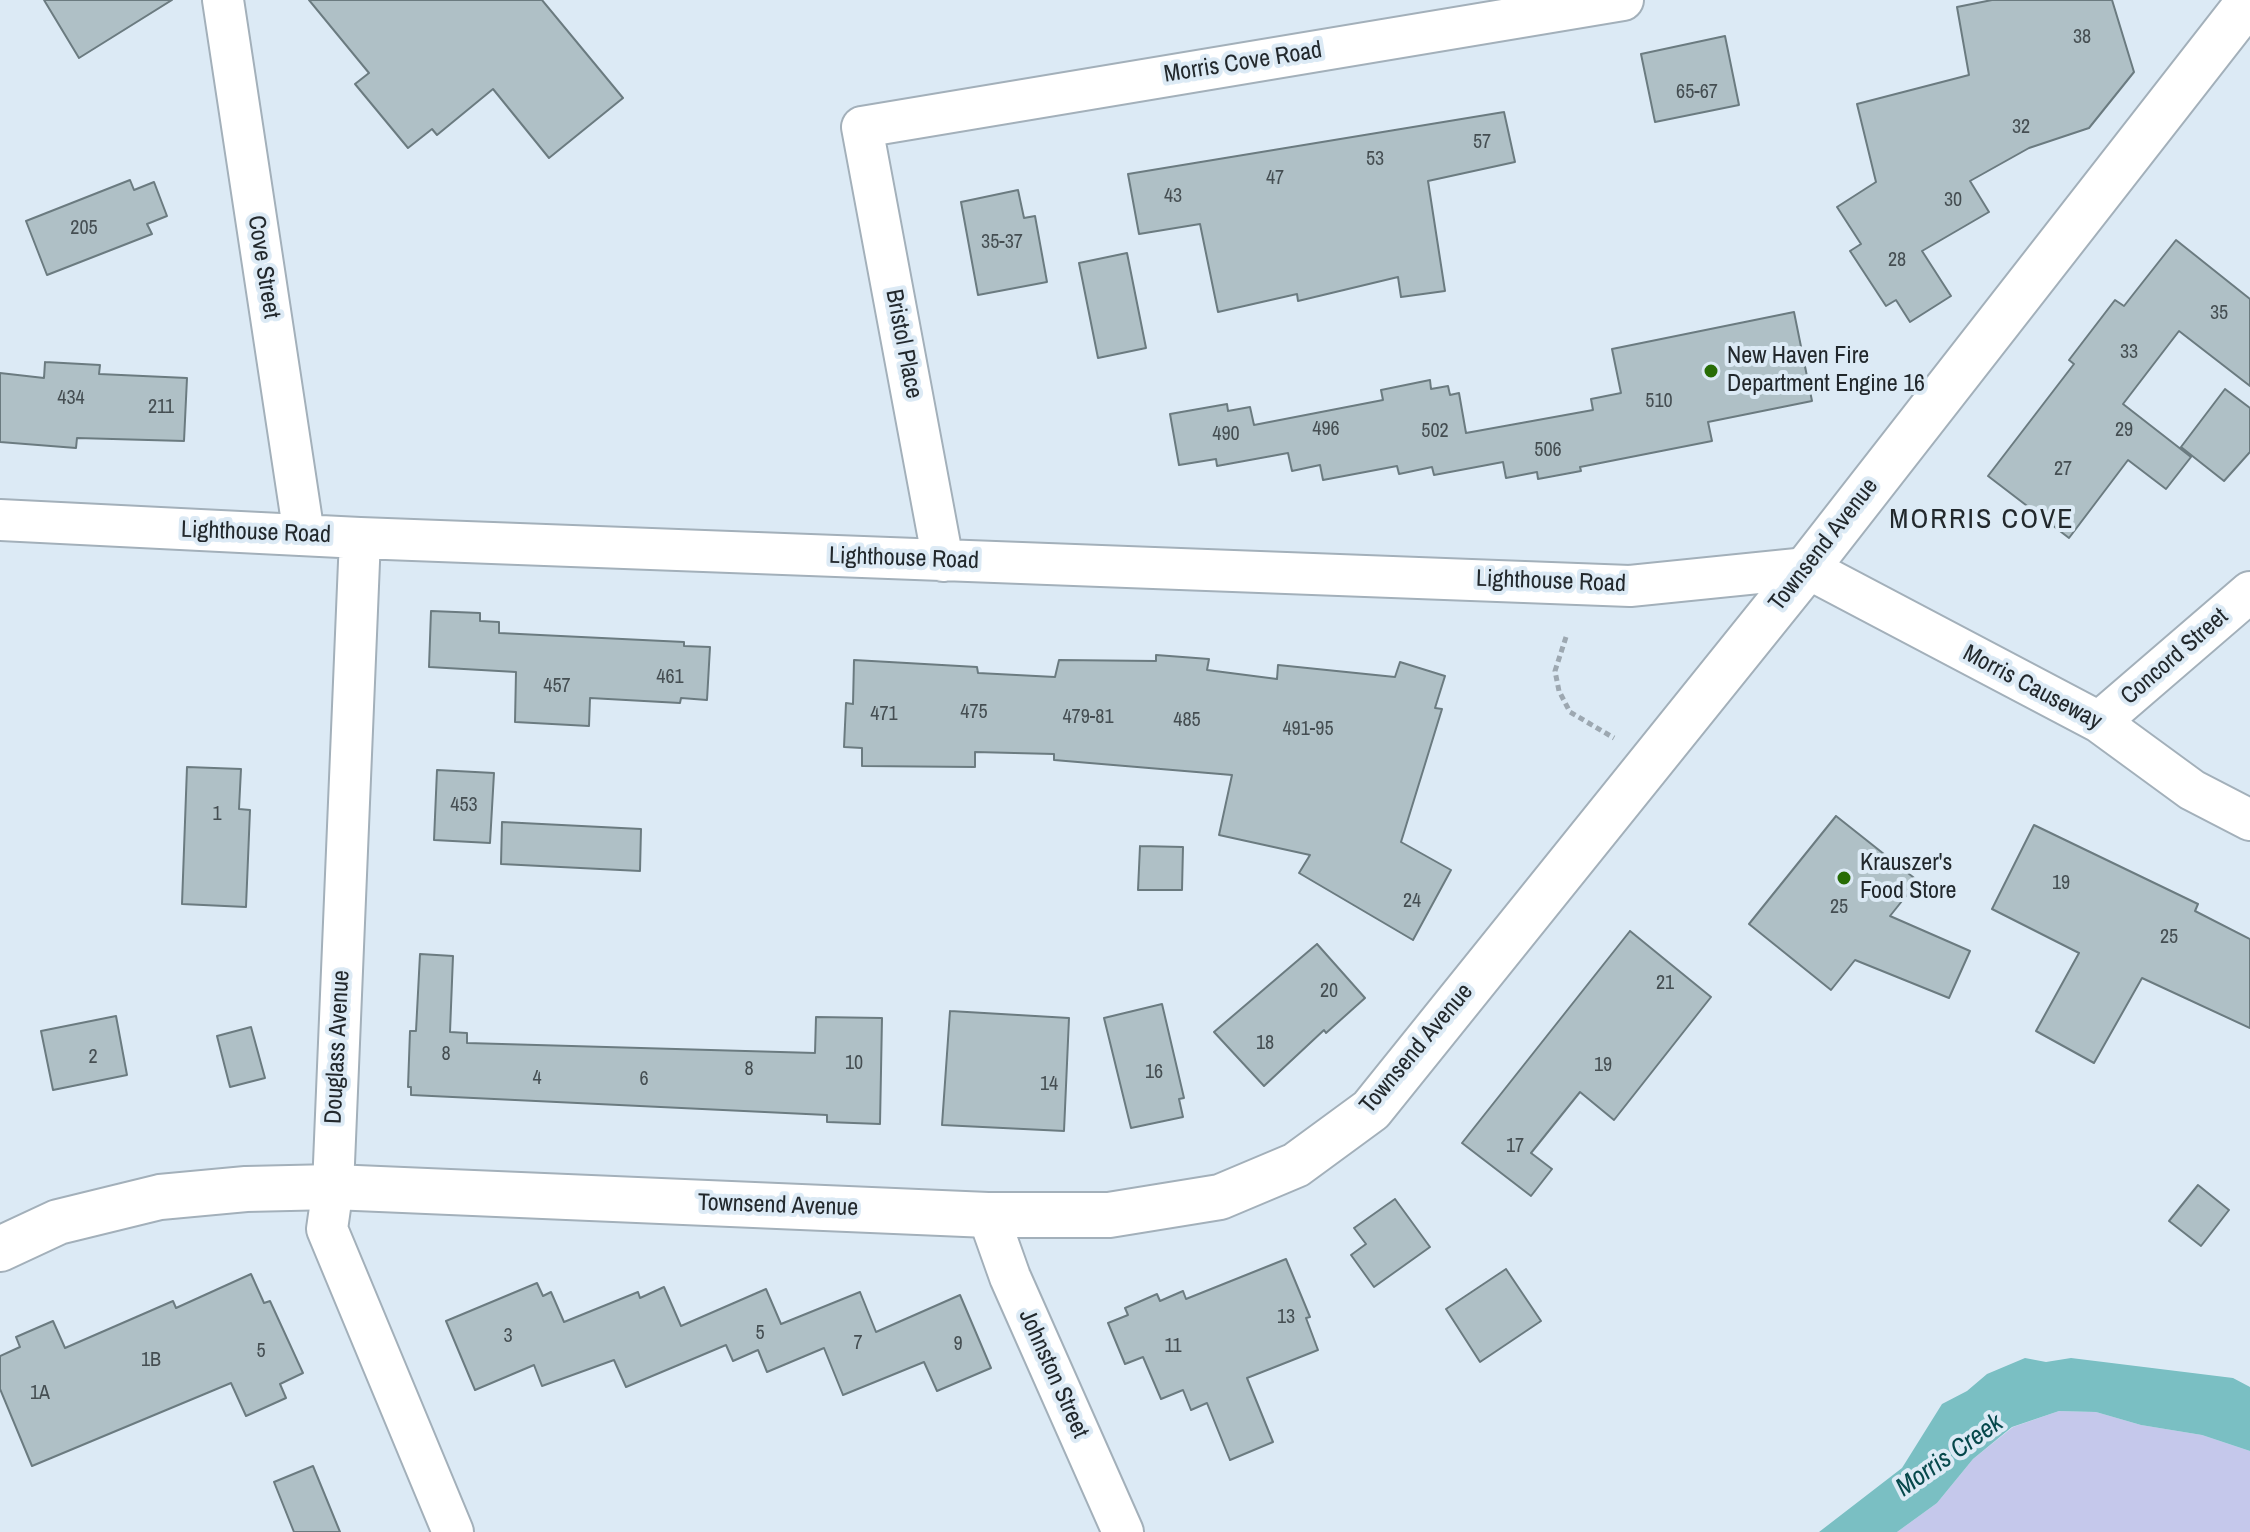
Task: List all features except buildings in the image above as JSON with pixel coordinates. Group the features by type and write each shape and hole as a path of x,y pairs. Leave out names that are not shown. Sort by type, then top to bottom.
{"main road":[{"name":"Townsend Avenue","path":"0,1249 58,1222 160,1197 246,1189 333,1187 988,1215 1109,1215 1220,1197 1296,1165 1371,1110 1807,568 2250,0"}],"street":[{"name":"Cove Street","path":"223,0 304,535"},
{"name":"Morris Cove Road","path":"862,127 1623,0"},
{"name":"Bristol Place","path":"862,127 943,561"},
{"name":"Lighthouse Road","path":"0,520 360,538 1630,586 1807,568"},
{"name":"Douglass Avenue","path":"360,538 333,1187 327,1229 453,1532"},
{"name":"Morris Causeway","path":"1807,568 2099,722 2192,790 2250,820"},
{"name":"Concord Street","path":"2099,722 2250,592"},
{"name":"Johnston Street","path":"988,1215 1010,1277 1123,1532"}],"path":[{"path":"1566,637 1555,671 1559,691 1570,712 1586,724 1624,742"}],"shaded area":[{"path":"2059,1411 2096,1412 2141,1425 2202,1435 2250,1451 2250,1532 1897,1532 1937,1503 1973,1459 2013,1427"}],"water":[{"name":"Morris Creek","path":"2025,1358 2046,1362 2071,1358 2233,1378 2250,1387 2250,1451 2202,1435 2141,1425 2096,1412 2059,1411 2012,1427 1973,1459 1937,1503 1897,1532 1819,1532 1902,1468 1942,1404 1967,1391 1987,1374"}],"place":[{"name":"New Haven Fire Department Engine 16","path":"1711,371"},
{"name":"Krauszer's Food Store","path":"1844,878"}],"district":[{"name":"MORRIS COVE","path":"1982,520"}]}
